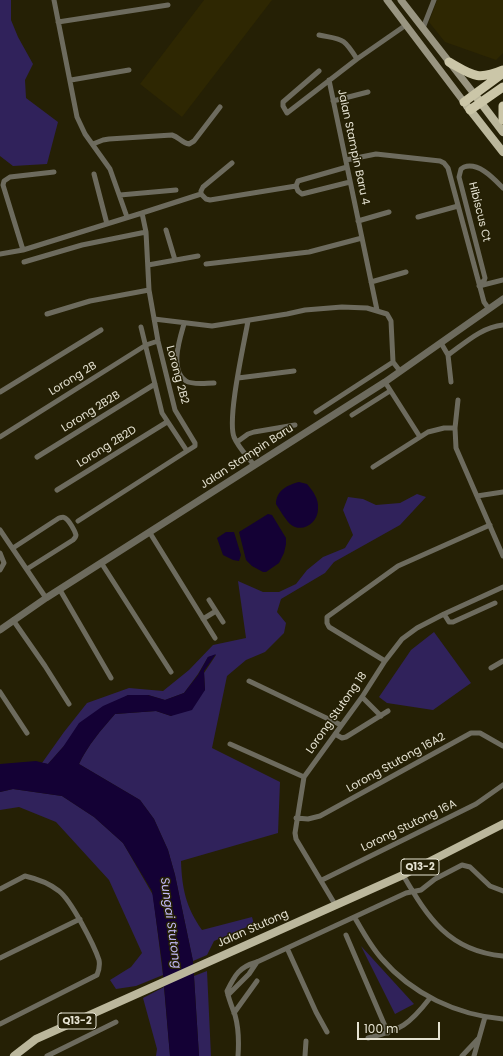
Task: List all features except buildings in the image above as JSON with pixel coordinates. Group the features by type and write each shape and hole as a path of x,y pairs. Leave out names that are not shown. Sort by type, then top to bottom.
{"highway":[{"path":"449,62 470,74 490,76 503,72"},
{"path":"464,102 503,72"},
{"path":"470,110 503,87"},
{"path":"503,106 503,120"}],"main road":[{"path":"386,0 503,152"},
{"path":"401,0 503,132"},
{"name":"Jalan Stutong","path":"14,1056 36,1039 214,958 336,906 403,875 503,824"}],"street":[{"path":"54,0 71,80 77,117 85,134 110,169 127,217"},
{"path":"423,28 434,0"},
{"path":"58,22 168,5"},
{"name":"Jalan Stampin Baru 4","path":"377,310 329,80 406,25"},
{"path":"319,35 342,40 347,43 357,59"},
{"path":"71,80 129,70"},
{"path":"319,71 283,102 283,106 287,113 329,80"},
{"path":"333,101 368,92"},
{"path":"93,144 103,140 172,135 177,136 186,144 189,144 194,141 220,107"},
{"path":"346,160 376,154 434,160 444,163 448,168 484,302 489,308"},
{"path":"201,194 203,187 232,163"},
{"name":"Hibiscus Ct","path":"479,284 485,279 459,176 464,167 474,166 480,168 503,188"},
{"path":"347,167 298,180 296,186 298,191 302,194 350,182"},
{"path":"23,250 3,185 4,180 10,176 54,172"},
{"path":"94,174 107,224"},
{"path":"201,194 206,199 210,200 296,186"},
{"path":"120,195 176,190"},
{"path":"0,254 23,250 201,194"},
{"path":"418,217 458,206"},
{"path":"358,221 389,212"},
{"name":"Lorong 2B2","path":"142,213 146,232 149,290 158,341 175,410 196,444 187,451"},
{"path":"166,230 175,260"},
{"path":"24,262 82,245 146,232"},
{"path":"206,264 309,252 362,238"},
{"path":"148,265 198,256"},
{"path":"371,282 406,272"},
{"path":"479,284 503,280"},
{"path":"47,314 90,301 149,290"},
{"name":"Jalan Stampin Baru","path":"0,630 46,598 102,564 385,382 503,298"},
{"path":"154,320 212,326 305,310 342,306 377,310 388,314 391,320 393,362 400,371"},
{"path":"248,321 233,405 233,433 237,442 254,465"},
{"path":"184,324 176,360 182,377 190,382 214,383"},
{"path":"448,355 476,335 490,328 503,325"},
{"path":"78,520 187,451 162,413 141,327"},
{"path":"0,392 101,330"},
{"name":"Lorong 2B","path":"0,437 146,345 158,341"},
{"path":"441,343 448,355 451,382"},
{"path":"316,412 393,362"},
{"path":"238,378 294,371"},
{"path":"385,382 420,437"},
{"name":"Lorong 2B2B","path":"37,457 155,384"},
{"path":"352,415 390,391"},
{"path":"458,400 455,428 456,448 503,553"},
{"name":"Lorong 2B2D","path":"57,490 167,422"},
{"path":"237,442 248,434 254,432 295,425"},
{"path":"374,467 420,437 435,430 455,428"},
{"path":"478,496 503,492"},
{"path":"13,548 59,518 66,518 71,525 76,537 27,569"},
{"path":"385,661 329,627 327,624 327,618 398,566 490,525"},
{"path":"0,530 46,598"},
{"path":"150,532 215,638"},
{"path":"0,553 4,563 0,570"},
{"path":"102,564 171,672"},
{"name":"Lorong Stutong 18","path":"336,906 322,880 296,839 294,828 304,778 362,697 385,661 402,639 417,628 444,614 503,588"},
{"path":"60,590 111,678"},
{"path":"482,597 488,607"},
{"path":"209,600 223,622"},
{"path":"444,614 451,623 495,603"},
{"path":"203,619 216,610"},
{"path":"14,620 69,704"},
{"path":"491,668 503,661"},
{"path":"249,681 341,725"},
{"path":"0,692 27,733"},
{"path":"362,697 381,716"},
{"path":"335,734 342,738 346,737 388,711"},
{"name":"Lorong Stutong 16A2","path":"296,818 314,818 320,816 471,733 480,733 503,746"},
{"path":"230,744 304,778"},
{"name":"Lorong Stutong 16A","path":"322,880 476,804 503,785"},
{"path":"238,1056 238,1030 227,991 241,969 247,965 257,962 406,894 421,890 435,879 462,865 470,867 490,886 503,891"},
{"path":"403,875 430,918 450,938 477,950 503,956"},
{"path":"0,889 25,876 40,880 60,892 80,919 99,961 99,970 97,975 0,1024"},
{"path":"355,918 369,942 392,970 430,998 456,1009 485,1017 503,1019"},
{"path":"0,958 80,919"},
{"path":"346,935 388,1033"},
{"path":"287,948 316,1012 327,1032"},
{"path":"228,995 249,974 257,962"},
{"path":"234,1013 257,982"},
{"path":"368,1038 388,1033 412,1020 430,998"},
{"path":"474,1056 478,1047 478,1039 485,1017"},
{"path":"47,1056 116,1022"},
{"path":"462,1056 478,1039"},
{"path":"305,1056 306,1041"}],"shaded area":[{"path":"0,0 11,0 11,20 18,37 33,64 25,80 26,98 58,122 47,164 13,166 0,156"},
{"path":"204,0 272,0 182,117 140,84"},
{"path":"437,0 503,0 503,53 496,60 445,42 429,22"},
{"path":"417,494 426,497 400,525 334,562 325,573 281,599 277,612 286,623 284,633 265,652 246,660 227,676 212,748 280,782 278,833 181,861 182,880 186,897 192,913 202,930 252,917 254,924 214,941 207,955 193,961 175,875 168,850 154,819 140,800 79,764 91,744 115,714 156,711 171,716 205,690 204,673 216,655 208,657 184,693 165,700 148,695 128,695 63,747 48,764 42,763 87,703 129,688 163,691 189,670 213,645 246,638 238,581 263,592 279,592 296,584 307,570 323,557 345,548 353,535 343,510 348,497 363,499 376,505 400,503"},
{"path":"434,632 471,683 433,710 387,703 379,697 411,650"},
{"path":"13,789 62,796 94,817 123,843 153,895 163,975 136,986 116,989 110,980 131,967 142,953 109,880 56,822 19,807 0,810 0,792"},
{"path":"361,946 414,1004 395,1014"},
{"path":"207,971 211,1056 199,1056 194,976"},
{"path":"164,987 170,1056 156,1056 157,1049 143,998"}],"water":[{"path":"299,482 307,484 315,495 318,505 317,514 312,523 308,526 299,528 290,524 284,517 276,504 276,499 283,489"},
{"path":"268,514 272,515 286,538 286,544 284,553 279,563 266,572 263,572 252,566 246,560 239,532"},
{"path":"226,532 234,532 241,555 239,561 223,555 217,538"},
{"name":"Sungai Stutong","path":"216,654 204,671 205,690 192,710 171,716 156,711 115,714 91,744 79,764 140,800 154,819 168,850 175,875 193,961 199,1056 170,1056 162,962 152,891 123,843 94,817 62,796 13,789 0,792 0,764 36,761 48,764 63,747 79,723 103,706 128,695 148,695 165,700 184,693 198,675 208,657"}]}
